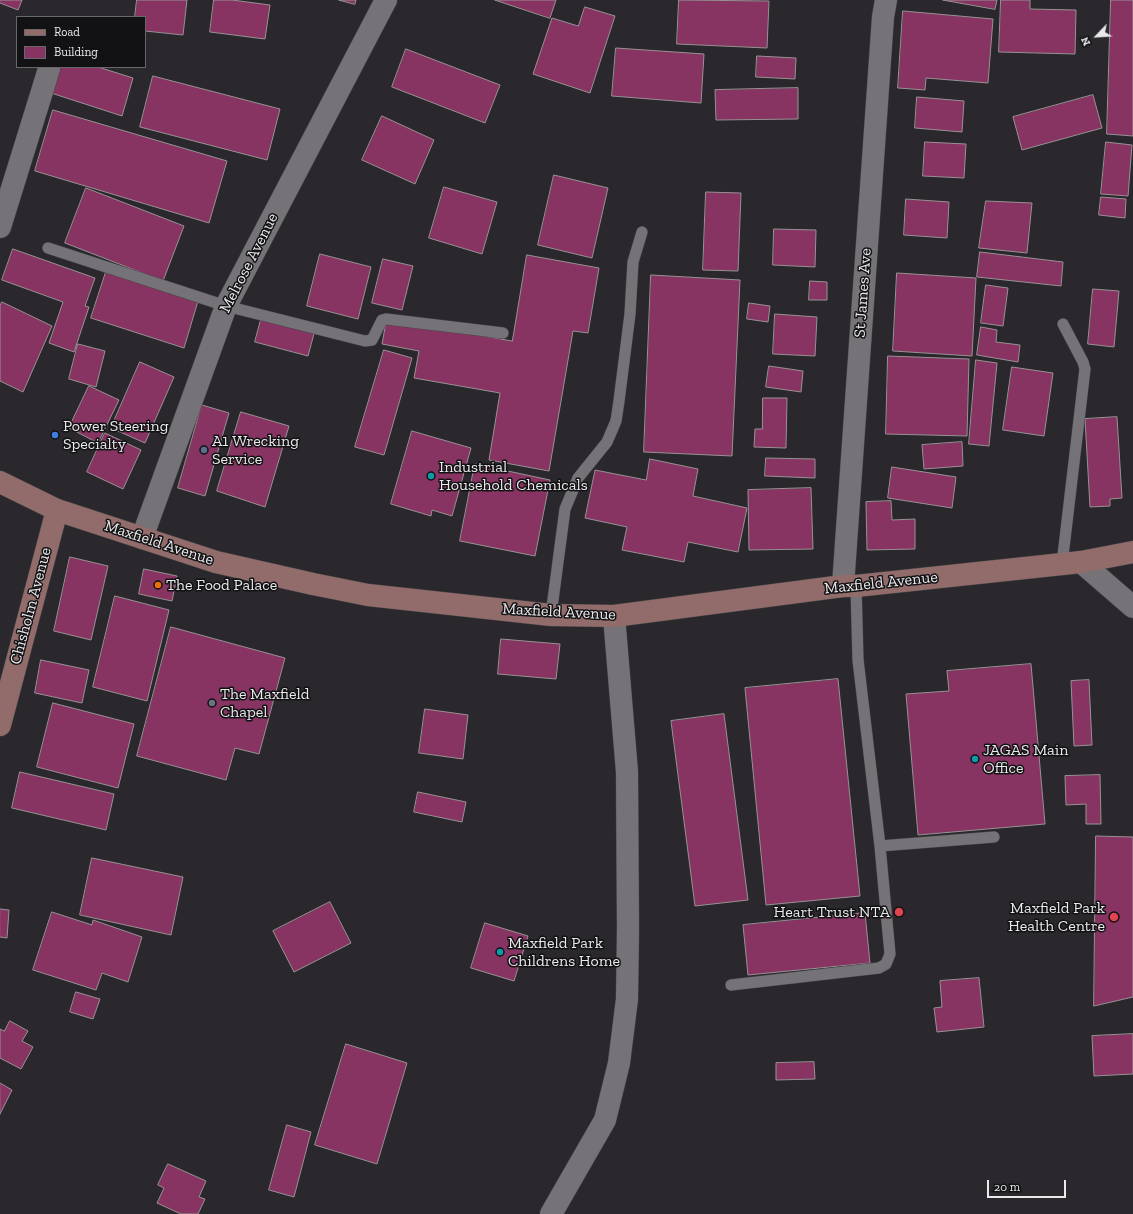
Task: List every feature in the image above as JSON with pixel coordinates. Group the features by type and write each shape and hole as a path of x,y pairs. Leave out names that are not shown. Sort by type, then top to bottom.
{"main road":[{"name":"Maxfield Avenue","path":"1,484 56,510 216,562 368,596 551,615 614,616 849,586 1071,563 1133,552"},
{"name":"Chisholm Avenue","path":"0,725 4,692 56,510"}],"street":[{"name":"Melrose Avenue","path":"142,538 226,306 386,0"},
{"name":"St James Ave","path":"849,586 883,17 886,0"},
{"path":"0,227 49,69"},
{"path":"1071,563 1133,607"},
{"path":"551,1214 605,1120 619,1063 627,1000 627,772 614,616"}],"lane":[{"path":"551,615 565,509 578,478 607,442 616,421 620,401 630,314 632,262 642,232"},
{"path":"48,248 226,306 365,341 372,340 382,320 386,319 504,333"},
{"path":"1062,324 1083,362 1085,369 1071,563"},
{"path":"731,985 880,968 886,964 890,954 880,846 849,586"},
{"path":"880,846 994,837"}],"building":[{"path":"0,0 22,0 18,10 0,3"},
{"path":"137,0 187,0 183,35 146,31 146,16 135,16"},
{"path":"214,0 232,0 270,5 265,39 210,32"},
{"path":"339,0 356,0 355,4"},
{"path":"495,0 556,0 550,18"},
{"path":"679,0 769,1 767,48 677,44"},
{"path":"943,0 997,0 995,9"},
{"path":"1001,0 1030,0 1030,9 1076,10 1075,54 999,52"},
{"path":"1111,0 1133,0 1133,136 1107,134"},
{"path":"585,7 615,16 590,93 533,74 552,18 578,26"},
{"path":"903,11 993,19 988,83 926,78 925,90 898,88"},
{"path":"616,48 704,54 701,103 612,96"},
{"path":"406,49 500,85 485,123 392,87"},
{"path":"757,56 796,58 795,79 756,77"},
{"path":"56,68 101,68 133,78 122,116 48,92"},
{"path":"153,76 280,109 267,160 140,127"},
{"path":"798,88 798,119 716,120 715,90"},
{"path":"1093,95 1102,128 1022,150 1013,117"},
{"path":"917,97 964,101 962,132 915,128"},
{"path":"53,110 227,161 209,223 35,171"},
{"path":"382,116 434,140 415,184 362,160"},
{"path":"925,142 966,144 964,178 923,176"},
{"path":"1106,142 1132,145 1128,196 1101,194"},
{"path":"554,175 608,188 592,258 538,245"},
{"path":"444,187 497,202 482,254 429,238"},
{"path":"86,188 184,226 163,281 65,243"},
{"path":"706,192 741,193 738,271 703,270"},
{"path":"1101,197 1126,199 1125,218 1099,215"},
{"path":"906,199 949,202 947,238 904,235"},
{"path":"986,201 1032,203 1027,253 979,248"},
{"path":"774,229 816,230 815,267 773,265"},
{"path":"13,249 95,278 85,306 89,307 74,352 49,343 63,302 2,280"},
{"path":"980,252 1063,262 1061,286 977,277"},
{"path":"320,254 371,267 358,319 307,306"},
{"path":"527,255 599,268 588,333 573,331 549,471 489,460 500,393 414,378 419,351 382,344 386,322 432,327 512,341"},
{"path":"383,259 413,266 402,310 372,303"},
{"path":"106,272 198,301 184,348 91,318"},
{"path":"897,273 976,278 972,356 893,351"},
{"path":"651,275 740,280 732,456 644,452"},
{"path":"810,281 827,282 827,300 809,300"},
{"path":"986,285 1008,288 1003,326 981,323"},
{"path":"1093,289 1119,291 1114,347 1088,344"},
{"path":"2,302 52,326 23,392 0,381 0,306"},
{"path":"749,303 770,306 768,322 747,319"},
{"path":"775,314 817,317 815,356 773,354"},
{"path":"262,316 315,330 308,356 255,342"},
{"path":"981,327 997,330 996,342 1020,345 1018,362 977,355"},
{"path":"78,344 105,351 96,387 69,379"},
{"path":"384,350 412,358 384,455 355,447"},
{"path":"888,356 969,359 967,436 886,434"},
{"path":"976,360 997,363 989,446 969,444"},
{"path":"140,362 174,377 145,443 111,428"},
{"path":"769,366 803,371 801,392 766,387"},
{"path":"1012,367 1053,373 1044,436 1003,430"},
{"path":"89,386 119,400 98,443 69,428"},
{"path":"763,398 787,398 786,448 754,447 755,429 762,429"},
{"name":"A1 Wrecking Service","path":"202,405 229,413 205,496 178,488"},
{"path":"241,412 289,426 265,507 217,491"},
{"path":"1117,417 1122,498 1110,499 1110,506 1090,507 1085,419"},
{"name":"Industrial Household Chemicals","path":"412,431 471,448 452,516 432,510 431,516 391,504"},
{"path":"105,433 141,450 123,489 87,472"},
{"path":"962,442 963,466 924,469 922,445"},
{"path":"766,458 815,459 815,478 765,476"},
{"path":"650,459 698,469 693,496 747,508 738,552 688,542 684,562 622,550 627,527 585,518 595,470 646,480"},
{"path":"475,464 550,480 535,556 460,541"},
{"path":"892,467 956,477 952,508 888,498"},
{"path":"811,488 813,549 749,550 748,490"},
{"path":"891,501 892,520 915,519 915,549 867,550 866,502"},
{"path":"70,557 108,566 91,640 54,631"},
{"name":"The Food Palace","path":"144,569 177,576 172,601 139,594"},
{"path":"115,596 169,610 147,701 93,687"},
{"name":"The Maxfield Chapel","path":"171,627 285,658 259,754 235,748 226,780 137,756"},
{"path":"501,639 560,644 556,679 498,674"},
{"path":"41,660 89,670 82,703 35,693"},
{"name":"JAGAS Main Office","path":"1031,664 1045,824 918,835 906,694 949,691 947,671"},
{"path":"838,679 860,896 766,905 745,688"},
{"path":"1089,680 1092,745 1074,746 1071,681"},
{"path":"53,703 134,724 118,788 37,767"},
{"path":"425,709 468,715 463,759 419,753"},
{"path":"724,714 748,900 695,906 671,721"},
{"path":"20,772 114,794 106,830 12,808"},
{"path":"1100,775 1101,824 1086,824 1086,804 1066,805 1065,776"},
{"path":"418,792 466,802 462,822 414,812"},
{"name":"Maxfield Park Health Centre","path":"1096,836 1133,837 1133,997 1094,1006"},
{"path":"92,858 183,877 171,935 80,915"},
{"path":"330,902 351,943 294,972 273,931"},
{"path":"0,909 9,910 7,938 0,937"},
{"path":"52,912 92,925 93,920 142,937 128,982 102,973 96,990 33,970"},
{"path":"865,913 870,963 748,975 743,925"},
{"name":"Maxfield Park Childrens Home","path":"485,923 528,936 514,981 471,968"},
{"path":"979,978 984,1027 937,1032 934,1008 942,1007 940,981"},
{"path":"76,992 100,999 93,1019 70,1012"},
{"path":"10,1021 28,1031 22,1041 33,1047 21,1069 0,1058 0,1029 4,1031"},
{"path":"1133,1034 1133,1074 1094,1076 1092,1036"},
{"path":"346,1044 407,1063 377,1164 315,1145"},
{"path":"814,1062 815,1079 776,1080 776,1063"},
{"path":"0,1083 12,1090 0,1114"},
{"path":"287,1125 311,1132 294,1197 269,1190"},
{"path":"168,1164 206,1181 199,1197 205,1199 198,1214 181,1214 157,1203 164,1188 158,1185"}],"place":[{"name":"Power Steering Specialty","path":"55,435"},
{"name":"A1 Wrecking Service","path":"204,450"},
{"name":"Industrial Household Chemicals","path":"431,476"},
{"name":"The Food Palace","path":"158,585"},
{"name":"The Maxfield Chapel","path":"212,703"},
{"name":"JAGAS Main Office","path":"975,759"},
{"name":"Heart Trust NTA","path":"899,912"},
{"name":"Maxfield Park Health Centre","path":"1114,917"},
{"name":"Maxfield Park Childrens Home","path":"500,952"}]}
